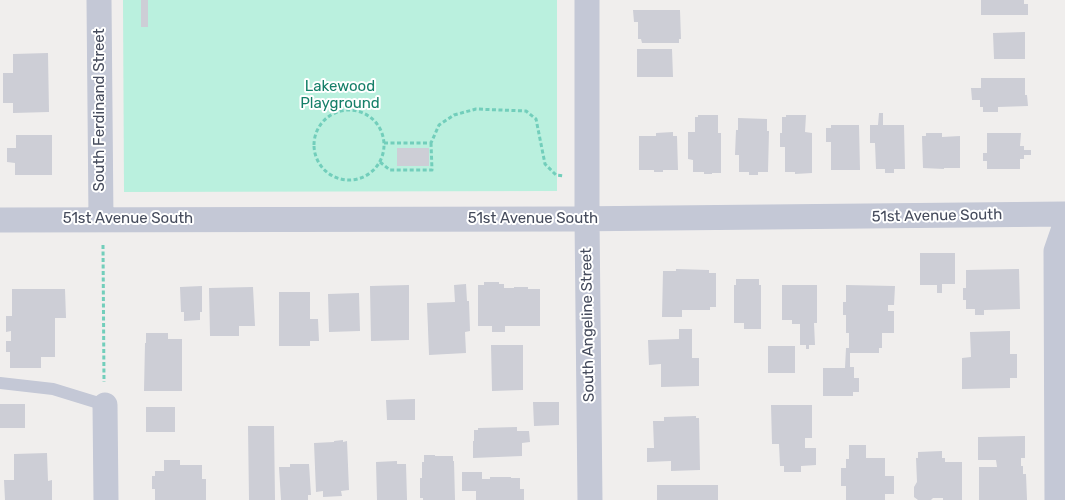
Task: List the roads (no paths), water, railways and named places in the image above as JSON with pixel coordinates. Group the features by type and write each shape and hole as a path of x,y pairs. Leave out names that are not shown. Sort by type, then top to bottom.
{"street":[{"name":"South Ferdinand Street","path":"99,0 101,219"},
{"name":"South Angeline Street","path":"587,0 586,219 590,500"},
{"name":"51st Avenue South","path":"0,220 586,219 1065,214"},
{"path":"1057,500 1056,251 1065,225"},
{"path":"104,398 106,500"}],"lane":[{"path":"0,383 53,389 104,398"}],"park label":[{"name":"Lakewood Playground","path":"340,96"}]}
